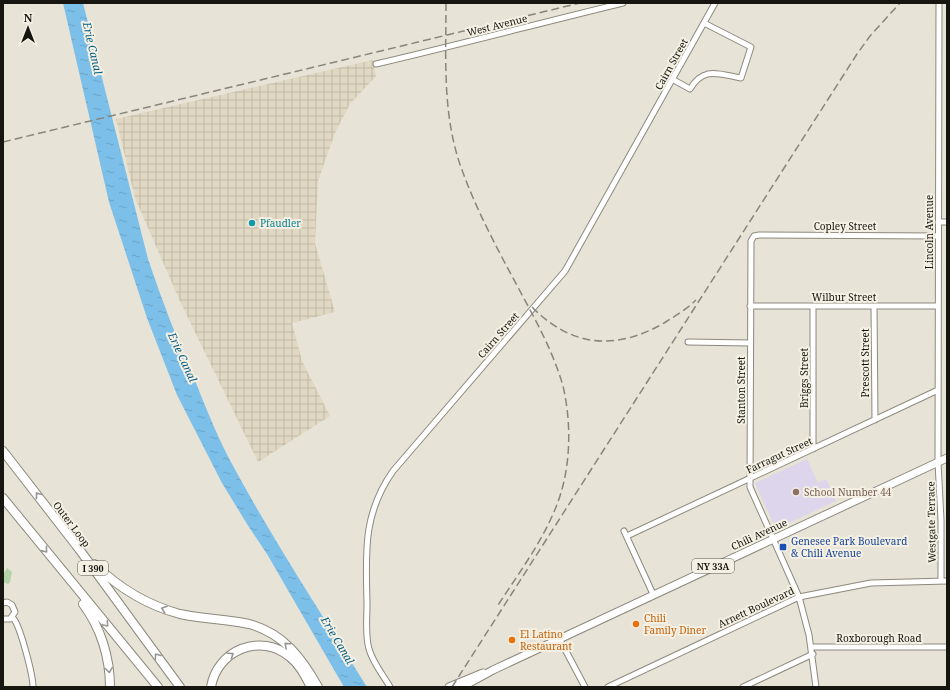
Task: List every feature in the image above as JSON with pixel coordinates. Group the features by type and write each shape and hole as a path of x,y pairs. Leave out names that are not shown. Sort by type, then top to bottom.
{"highway":[{"name":"Outer Loop","path":"3,451 79,549 180,687"},
{"name":"I 390","path":"3,498 158,687"},
{"path":"79,549 116,584 147,603 181,614 248,624 258,627 278,637 285,642 299,657 318,687"},
{"path":"55,562 94,621 101,637 108,663 110,687"},
{"path":"211,687 216,670 227,657 238,650 249,646 272,647 280,650 289,656 301,670 311,687"}],"main road":[{"name":"Chili Avenue","path":"462,687 559,638 947,458"},
{"name":"Chili Avenue","path":"449,687 470,677 493,670"}],"street":[{"name":"West Avenue","path":"376,64 447,48 623,3"},
{"name":"Cairn Street","path":"390,687 372,656 367,637 366,550 368,526 376,502 393,472 565,271 715,3"},
{"name":"Lincoln Avenue","path":"938,462 939,3"},
{"path":"672,79 690,89 698,78 705,74 741,78 751,47 704,23"},
{"path":"938,222 947,222"},
{"name":"Copley Street","path":"752,238 759,235 938,236"},
{"name":"Stanton Street","path":"752,238 750,306 750,490 799,597 807,624 816,687"},
{"name":"Wilbur Street","path":"750,306 938,306"},
{"name":"Briggs Street","path":"813,306 813,449"},
{"name":"Prescott Street","path":"874,306 875,420"},
{"path":"688,342 750,343"},
{"name":"Farragut Street","path":"627,536 938,390"},
{"name":"Westgate Terrace","path":"938,462 941,520 941,581"},
{"path":"941,520 947,520"},
{"path":"624,531 653,594"},
{"name":"Arnett Boulevard","path":"608,687 799,597 871,583 947,581"},
{"path":"3,603 10,603 14,607 15,612 13,618"},
{"path":"3,619 8,620 13,618"},
{"path":"13,618 16,621 24,648 33,687"},
{"path":"559,638 585,687"},
{"name":"Roxborough Road","path":"811,647 947,647"},
{"path":"743,687 812,654"}],"shaded area":[{"path":"373,60 376,76 350,104 335,133 318,181 315,243 335,312 292,323 302,361 330,416 258,462 179,299 135,198 116,119"},
{"name":"School Number 44","path":"807,459 818,483 826,479 836,501 776,529 755,483"}],"green space":[{"path":"7,568 12,572 10,582 8,584 3,582 3,575"}],"water":[{"name":"Erie Canal","path":"63,3 83,3 148,259 170,321 213,424 232,464 264,520 367,687 344,687 267,554 222,483 177,395 147,318 109,202"}],"railway":[{"path":"446,3 446,87 451,129 456,150 462,170 484,222 552,355 563,386 568,416 569,432 567,463 565,478 556,507 537,545 498,605"},
{"path":"3,142 580,3"},
{"path":"452,687 857,54 870,36 900,3"},
{"path":"532,307 562,330 578,337 611,341 629,338 646,332 677,315 696,300"}],"place":[{"name":"Pfaudler","path":"252,223"},
{"name":"School Number 44","path":"796,492"},
{"name":"Genesee Park Boulevard & Chili Avenue","path":"783,547"},
{"name":"Chili Family Diner","path":"636,624"},
{"name":"El Latino Restaurant","path":"512,640"}]}
